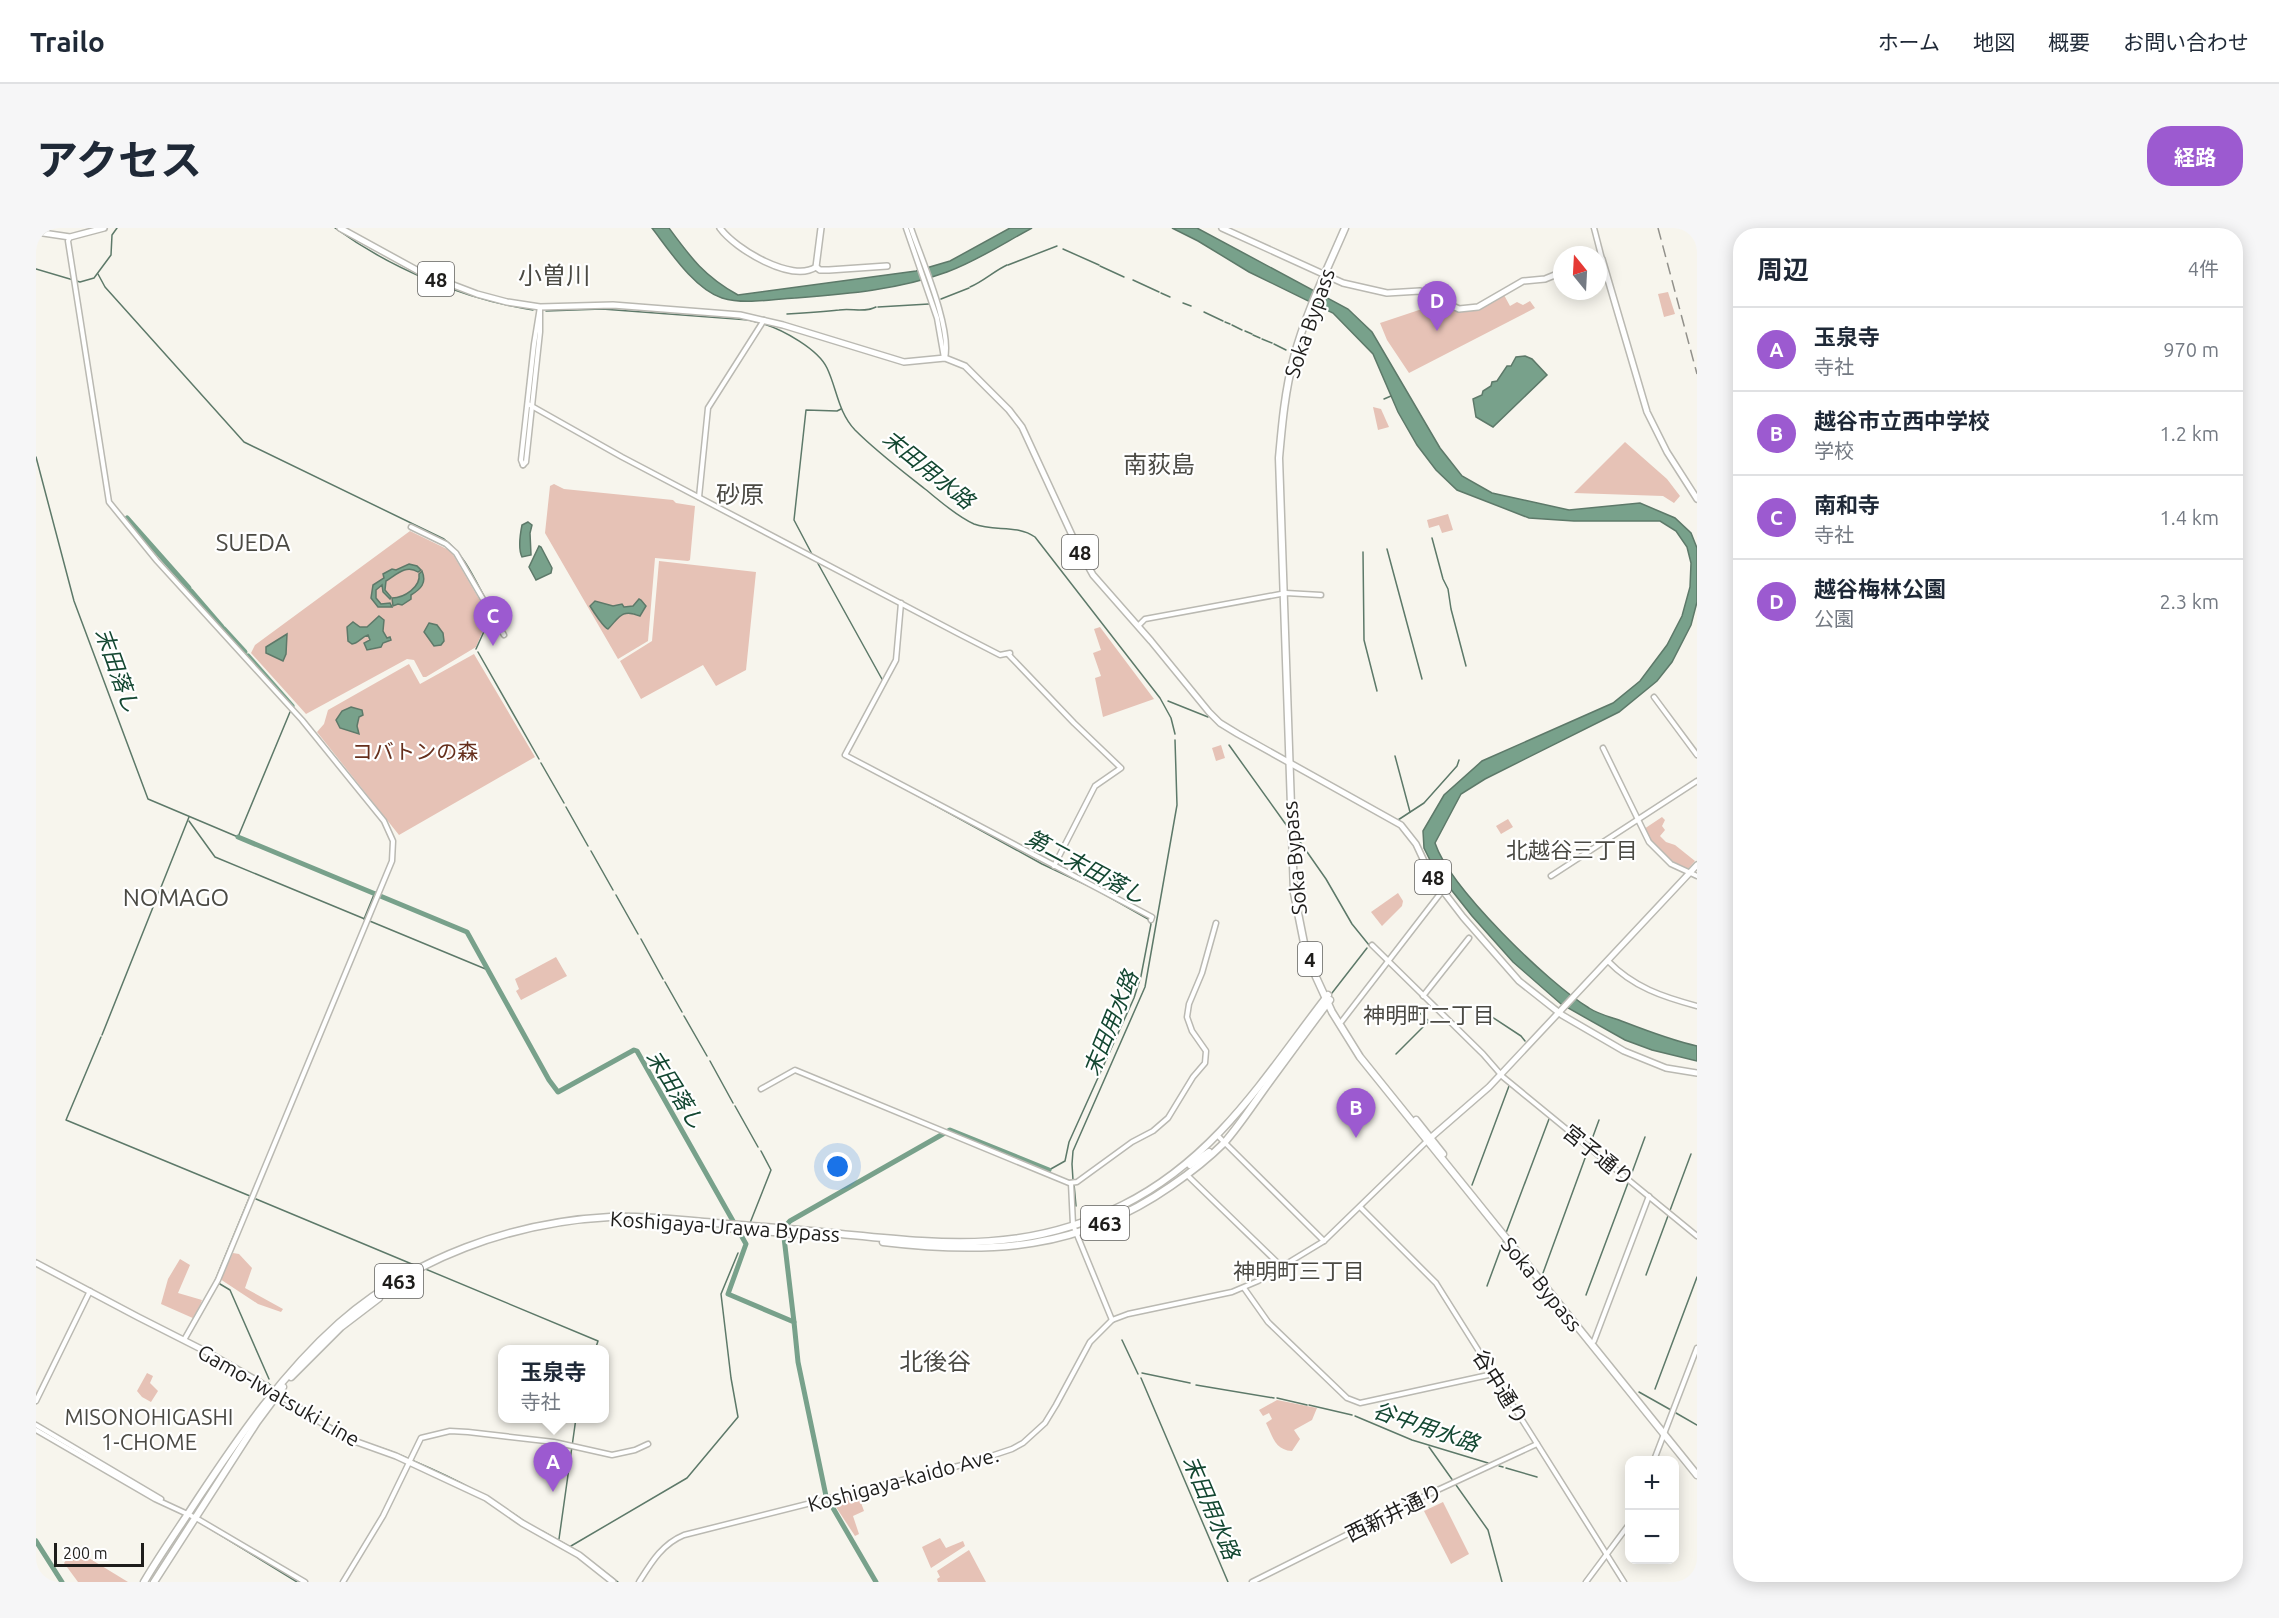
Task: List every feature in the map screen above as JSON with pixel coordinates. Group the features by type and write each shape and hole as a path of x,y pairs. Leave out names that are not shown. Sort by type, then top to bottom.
{"highway":[{"name":"Soka Bypass","path":"1347,228 1293,358 1282,419 1279,458 1290,763 1298,892 1308,941 1328,999 1360,1057 1594,1341 1697,1475"},
{"name":"Soka Bypass","path":"1328,999 1370,1064 1429,1140 1697,1469"},
{"name":"Koshigaya-Urawa Bypass","path":"154,1582 296,1365 342,1320 402,1278 469,1247 540,1226 599,1218 649,1218 936,1242 983,1243 1022,1238 1073,1225 1123,1205 1207,1154 1221,1139 1328,999"},
{"name":"Koshigaya-Urawa Bypass","path":"144,1582 233,1446 294,1373 341,1327 405,1281 470,1250 544,1229 582,1223 645,1221 957,1248 1024,1245 1076,1233 1125,1214 1187,1175 1221,1139"},
{"path":"188,1514 233,1461"},
{"path":"156,1562 196,1518"}],"main road":[{"path":"36,232 70,237 104,228"},
{"name":"48","path":"340,228 422,273 477,294 518,304 540,307 613,305 740,315 903,362 945,358 969,368 1020,423 1090,570 1214,718 1238,734 1401,825 1416,844 1426,867 1474,932 1510,971 1560,1012 1633,1055 1666,1068 1697,1073"},
{"path":"720,228 729,238 763,261 794,270 809,270 816,267"},
{"path":"816,267 821,228"},
{"path":"1222,228 1325,279 1377,292 1420,291 1465,310 1484,304 1523,281 1545,279 1553,276"},
{"path":"816,267 820,270 829,270 887,266"},
{"path":"1607,283 1647,412 1667,452 1697,499"},
{"path":"1429,1140 1501,1075 1697,865"},
{"name":"Gamo-Iwatsuki Line","path":"36,1263 184,1340 276,1393 343,1437 410,1462 486,1498 522,1523 579,1556 613,1582"}],"street":[{"path":"906,228 917,252"},
{"path":"910,228 931,294 945,358"},
{"path":"1594,228 1597,246"},
{"path":"70,237 68,241 109,502 157,561 302,720 384,821 391,835 394,853 218,1280 184,1340"},
{"path":"530,405 523,465 526,462 540,307"},
{"path":"699,497 708,408 763,322"},
{"path":"530,405 699,497 1000,655 1009,653 1074,723 1121,768 1095,786 1054,866"},
{"path":"411,527 446,544 456,552 504,635"},
{"path":"1138,626 1145,619 1284,593 1321,595"},
{"path":"901,603 896,660 845,755 1150,915 1151,920"},
{"path":"1654,697 1697,755"},
{"path":"1603,748 1637,820 1657,853 1671,864 1697,876"},
{"path":"1551,876 1697,781"},
{"path":"1342,1021 1443,890"},
{"path":"762,1089 795,1070 1071,1183 1077,1182 1132,1142 1163,1123 1204,1063 1206,1050 1192,1031 1187,1017 1189,1004 1202,973 1216,923"},
{"path":"1423,996 1469,938"},
{"name":"宮子通り","path":"1372,945 1483,1053 1501,1075 1697,1236"},
{"path":"1608,961 1642,988 1697,1006"},
{"path":"1221,1139 1324,1240"},
{"name":"Koshigaya-kaido Ave.","path":"639,1582 662,1549 674,1539 684,1535 970,1464 1023,1443 1045,1423 1090,1342 1112,1320 1128,1314 1244,1288 1281,1267 1324,1240 1429,1140"},
{"path":"1187,1175 1281,1267"},
{"path":"1071,1183 1073,1225 1112,1320"},
{"path":"1594,1341 1649,1196"},
{"name":"谷中通り","path":"1360,1207 1436,1283 1624,1582"},
{"path":"1244,1288 1268,1322 1347,1398 1360,1403 1493,1374"},
{"path":"36,1401 90,1291"},
{"path":"1656,1456 1697,1348"},
{"path":"36,1425 188,1514"},
{"path":"36,1430 136,1488 196,1518 305,1582"},
{"path":"343,1582 383,1516 421,1438 450,1431 543,1440 612,1455 635,1450 648,1444"},
{"name":"西新井通り","path":"1252,1582 1416,1500 1537,1444"},
{"path":"1586,1582 1625,1528"}],"green space":[{"path":"1668,292 1675,314 1664,317 1658,294"},
{"path":"1504,295 1510,306 1517,302 1523,305 1530,301 1535,308 1409,373 1387,340 1380,323 1422,309 1420,302 1432,299 1464,312 1475,310"},
{"path":"1373,407 1381,409 1389,427 1378,430"},
{"path":"1625,442 1667,479 1680,496 1674,503 1663,496 1574,493"},
{"path":"554,484 564,489 673,500 676,503 695,506 690,560 655,558 648,641 618,659 545,533 550,486","holes":["638,600 645,609 640,616 634,614 621,616 607,629 597,614 601,603 613,606 633,606"]},
{"path":"1448,514 1453,530 1442,533 1439,525 1429,528 1427,520"},
{"path":"410,531 451,551 489,616 476,647 426,677 423,677 414,660 407,659 306,714 251,653 255,645"},
{"path":"659,561 756,572 746,670 716,686 703,665 641,699 620,661 652,641"},
{"path":"1100,627 1154,699 1103,717 1095,678 1101,676 1093,653 1101,650 1094,629"},
{"name":"コバトンの森","path":"474,654 535,757 399,835 317,732 324,724 328,710 409,664 420,684"},
{"path":"1221,745 1225,758 1216,761 1212,748"},
{"path":"1662,817 1665,820 1662,826 1665,830 1660,836 1695,861 1688,869 1662,853 1644,829"},
{"path":"1508,819 1513,827 1501,834 1496,826"},
{"path":"1398,893 1403,901 1402,906 1382,926 1371,912"},
{"path":"556,957 567,976 521,1000 516,991 519,989 515,979"},
{"path":"233,1253 239,1254 252,1268 245,1288 283,1309 281,1312 258,1304 220,1279"},
{"path":"180,1259 190,1265 178,1293 202,1300 195,1319 161,1304 168,1279"},
{"path":"147,1373 153,1376 150,1383 158,1391 151,1402 137,1391"},
{"path":"1277,1400 1317,1408 1312,1420 1294,1430 1300,1439 1292,1451 1282,1448 1275,1442 1266,1423 1272,1419 1269,1413 1263,1416 1259,1410"},
{"path":"867,1492 860,1500 864,1511 853,1516 859,1534 855,1536 834,1504 835,1500"},
{"path":"1443,1502 1469,1554 1451,1564 1424,1511"},
{"path":"940,1538 946,1548 963,1541 965,1546 931,1568 922,1547"},
{"path":"74,1549 128,1582 78,1582 64,1563"},
{"path":"969,1550 986,1582 938,1582 937,1579 940,1577 937,1571"}],"shaded area":[{"path":"652,228 669,228 699,266 716,281 738,295 916,271 950,261 1010,228 1032,228 958,268 910,283 853,293 749,301 722,298 702,286 683,268"},
{"path":"1172,228 1197,228 1348,309 1372,332 1440,448 1462,476 1492,493 1569,510 1640,503 1675,518 1691,533 1697,548 1697,602 1691,625 1672,662 1657,681 1619,712 1485,779 1461,794 1435,843 1444,862 1460,884 1502,933 1571,996 1596,1012 1667,1038 1697,1046 1697,1061 1652,1050 1625,1040 1561,1004 1513,962 1472,916 1434,868 1424,848 1423,831 1444,795 1482,761 1613,703 1640,681 1667,645 1682,616 1690,587 1691,563 1687,547 1676,531 1660,521 1574,521 1529,518 1457,490 1436,470 1417,445 1398,412 1373,354 1333,313 1249,272"},
{"path":"1525,356 1532,359 1547,375 1493,427 1476,417 1473,399 1482,395 1492,382 1497,381 1516,357"},
{"path":"528,522 532,525 531,555 522,557 521,529 522,525"},
{"path":"539,546 552,568 551,573 536,580 529,567"},
{"path":"409,564 421,570 418,572 405,570 386,581 385,590 391,597 390,599 383,592 382,585 376,590 376,598 381,604 390,603 392,607 378,607 371,598 373,585 384,578 383,574"},
{"path":"422,571 423,582 420,588 411,595 411,599 402,605 393,606 392,598 411,591"},
{"path":"639,599 646,606 640,616 629,613 621,615 608,629 601,623 590,606 595,601 613,606 622,604 624,607 633,606"},
{"path":"379,616 384,620 383,631 391,640 383,643 381,647 367,650 364,643 370,640 368,635 352,644 348,641 347,627 353,622 360,627 367,627"},
{"path":"429,623 437,625 443,633 444,641 441,645 434,646 424,632"},
{"path":"287,634 286,654 283,661 266,653 266,647"},
{"path":"351,707 362,710 363,715 359,717 357,726 359,734 340,728 336,720 342,711"}],"waterway":[{"name":"末田用水路","path":"36,269 80,282 94,278 111,255 112,235 117,228"},
{"name":"末田用水路","path":"335,228 380,257 429,280 481,298 533,310"},
{"path":"1008,265 1057,246"},
{"path":"1063,249 1099,265"},
{"path":"970,287 1007,265"},
{"path":"1100,266 1124,277"},
{"path":"98,274 105,287 244,442 444,539 459,553 491,609"},
{"path":"1133,280 1159,292"},
{"path":"941,299 969,288"},
{"path":"1161,293 1170,297"},
{"path":"1183,303 1191,306"},
{"path":"878,307 929,304"},
{"path":"787,314 867,310 876,307"},
{"name":"末田用水路","path":"546,311 602,309 749,320 760,323"},
{"path":"1204,312 1223,321"},
{"path":"1225,322 1230,324"},
{"name":"末田用水路","path":"764,324 790,336 816,354 827,368 841,408 849,423 880,453 948,508 974,524 989,528 1013,529 1035,537 1160,698 1171,718 1175,734"},
{"path":"1232,325 1242,330"},
{"path":"1245,331 1252,334"},
{"path":"1253,335 1260,338"},
{"path":"1262,339 1272,343"},
{"path":"1274,344 1286,350"},
{"path":"1384,399 1391,396"},
{"name":"第二末田落し","path":"813,556 794,520 806,410 837,411 841,409"},
{"name":"末田落し","path":"36,457 74,601 148,799 238,837 290,712"},
{"name":"末田落し","path":"127,518 189,588"},
{"path":"1432,538 1448,589 1466,666"},
{"path":"1387,549 1422,679"},
{"path":"1363,552 1364,640 1377,691"},
{"name":"第二末田落し","path":"816,560 883,681"},
{"name":"末田落し","path":"191,591 222,627"},
{"path":"476,649 491,616"},
{"name":"末田落し","path":"224,629 245,652"},
{"path":"478,652 539,759"},
{"name":"末田落し","path":"248,656 292,706"},
{"name":"第二末田落し","path":"854,734 879,688"},
{"path":"1168,701 1208,717"},
{"name":"末田用水路","path":"1073,1180 1073,1151 1145,987 1177,805 1175,740"},
{"path":"1229,745 1287,826"},
{"path":"1395,756 1410,812"},
{"path":"1398,820 1424,803 1457,766 1459,760"},
{"path":"541,763 564,803"},
{"name":"第二末田落し","path":"900,786 1042,864 1095,889 1148,919 1151,924 1141,976 1134,998 1069,1142 1065,1161 1049,1170"},
{"path":"566,807 588,846"},
{"path":"102,1035 189,817"},
{"path":"189,821 215,857 488,970"},
{"name":"末田落し","path":"238,837 467,932 549,1080 558,1092 634,1050 637,1051 746,1244 728,1294 794,1322 798,1362 826,1496 876,1582"},
{"path":"1298,839 1326,879 1352,924 1369,945"},
{"path":"591,851 613,890"},
{"path":"364,919 375,892"},
{"path":"616,895 638,934"},
{"path":"641,939 663,979"},
{"path":"1332,993 1367,948"},
{"path":"665,982 682,1012"},
{"path":"1396,1054 1429,1021 1415,1009"},
{"path":"1486,1013 1525,1041"},
{"path":"684,1016 707,1056"},
{"path":"101,1037 66,1120 250,1196 215,1281 230,1290 269,1379"},
{"path":"710,1061 733,1103"},
{"path":"1472,1185 1509,1086"},
{"path":"735,1106 758,1147"},
{"path":"1506,1233 1549,1119"},
{"path":"1543,1273 1599,1120"},
{"name":"第二末田落し","path":"794,1322 783,1229 790,1221 950,1130 1049,1170"},
{"path":"1630,1178 1645,1137"},
{"path":"750,1223 771,1170 761,1151"},
{"path":"1646,1275 1691,1154"},
{"path":"1586,1295 1628,1183"},
{"name":"末田用水路","path":"1074,1184 1076,1206"},
{"path":"256,1199 419,1267"},
{"path":"1487,1286 1504,1240"},
{"path":"571,1546 687,1478 738,1417 721,1294 738,1253"},
{"path":"423,1268 598,1341 597,1345"},
{"path":"1655,1389 1697,1277"},
{"name":"末田用水路","path":"1122,1340 1138,1374"},
{"name":"谷中用水路","path":"1142,1373 1190,1383"},
{"name":"末田用水路","path":"1141,1378 1228,1582"},
{"path":"268,1383 274,1388"},
{"name":"谷中用水路","path":"1196,1385 1274,1398"},
{"path":"281,1392 292,1400"},
{"path":"1639,1392 1671,1410"},
{"name":"谷中用水路","path":"1277,1398 1307,1405"},
{"name":"谷中用水路","path":"1309,1405 1352,1415"},
{"path":"1676,1413 1697,1425"},
{"name":"谷中用水路","path":"1355,1416 1412,1440 1488,1463"},
{"path":"323,1421 353,1438"},
{"path":"559,1539 575,1423"},
{"path":"368,1444 399,1454 460,1482 527,1523"},
{"path":"1429,1447 1488,1530 1502,1582"},
{"name":"谷中用水路","path":"1499,1466 1503,1467"},
{"name":"谷中用水路","path":"1506,1468 1537,1477"},
{"path":"199,1522 297,1582"},
{"path":"542,1531 579,1552"},
{"path":"36,1541 62,1582"},
{"path":"583,1555 618,1582"}],"railway":[{"path":"1658,228 1697,374"}],"place":[{"name":"越谷梅林公園","path":"1437,331"},
{"name":"南和寺","path":"493,646"},
{"name":"越谷市立西中学校","path":"1356,1138"},
{"name":"玉泉寺","path":"553,1492"}],"district":[{"name":"小曽川","path":"554,275"},
{"name":"南荻島","path":"1159,464"},
{"name":"砂原","path":"740,494"},
{"name":"SUEDA","path":"253,542"},
{"name":"北越谷三丁目","path":"1572,849"},
{"name":"NOMAGO","path":"176,897"},
{"name":"神明町二丁目","path":"1429,1014"},
{"name":"神明町三丁目","path":"1299,1270"},
{"name":"北後谷","path":"935,1361"},
{"name":"MISONOHIGASHI 1-CHOME","path":"149,1428"}]}
